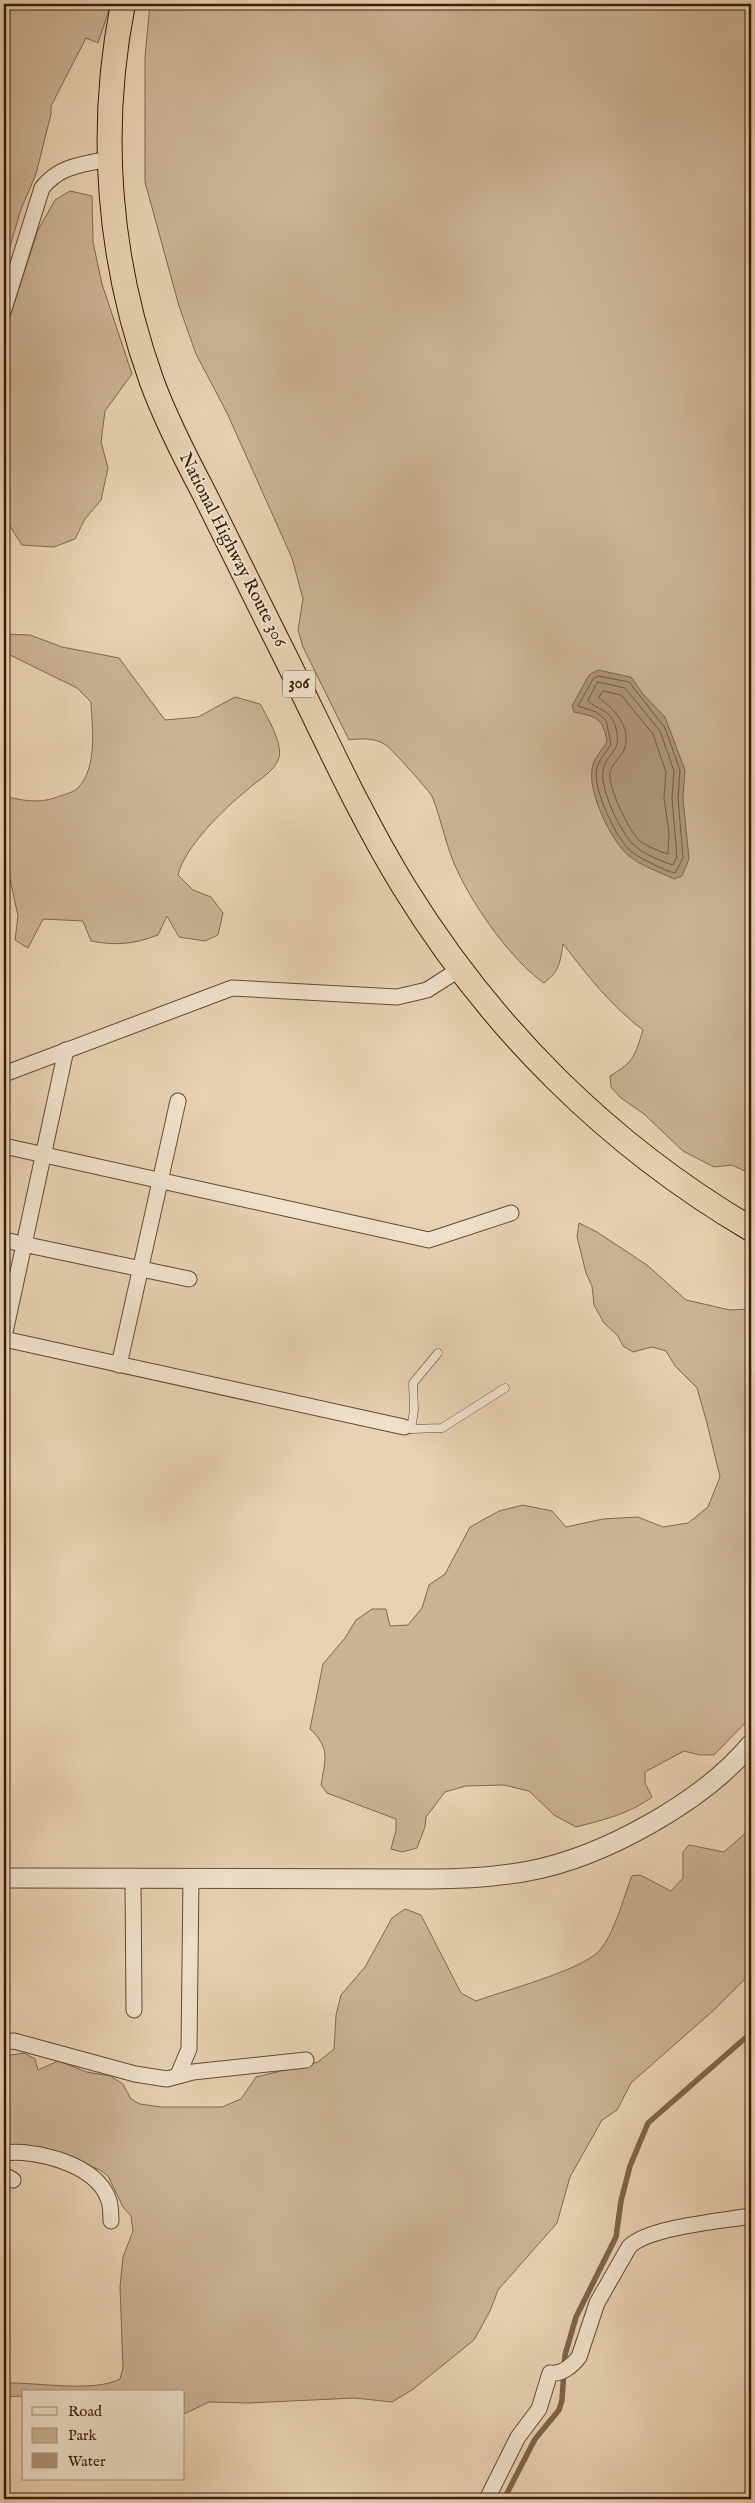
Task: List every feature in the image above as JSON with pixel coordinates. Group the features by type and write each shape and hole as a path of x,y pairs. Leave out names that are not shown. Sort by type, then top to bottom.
{"highway":[{"name":"National Highway Route 306","path":"123,4 112,67 109,159 114,225 132,314 153,384 172,431 377,838 423,916 460,969 494,1014 528,1052 591,1114 683,1185 751,1229"}],"street":[{"path":"4,309 42,188 50,178 61,170 109,159"},
{"path":"4,1074 232,988 398,997 427,990 460,969"},
{"path":"66,1050 4,1338 407,1428"},
{"path":"119,1365 178,1101"},
{"path":"4,1146 429,1240 511,1214"},
{"path":"4,1240 189,1279"},
{"path":"4,1878 430,1880 531,1871 595,1851 674,1810 711,1782 751,1744"},
{"path":"133,1878 134,2010"},
{"path":"178,2075 190,2050 191,1878"},
{"path":"4,2042 14,2042 136,2074 168,2079 178,2075 306,2060"},
{"path":"4,2153 48,2156 84,2172 99,2185 109,2199 112,2222"},
{"path":"486,2499 518,2437 539,2409 550,2373 556,2374 574,2364 579,2357 597,2303 622,2256 635,2241 653,2234 751,2216"}],"lane":[{"path":"438,1353 413,1383 414,1410 407,1428 442,1428 505,1388"}],"green space":[{"path":"4,4 111,4 98,43 86,38 51,106 51,114 36,174 21,209 4,267"},
{"path":"150,4 751,4 751,1174 732,1165 714,1167 683,1151 644,1114 621,1098 611,1087 610,1076 632,1058 643,1030 610,1001 563,944 560,961 549,979 544,983 532,974 495,933 465,886 450,854 430,793 386,745 368,739 349,740 303,647 298,630 303,599 292,558 227,413 196,354 179,306 145,182 145,57"},
{"path":"70,191 92,196 93,242 102,284 132,374 105,411 101,442 108,468 101,500 85,519 75,539 54,547 22,545 6,520 4,512 4,335 38,230 55,200"},
{"path":"4,634 30,635 62,647 119,658 165,720 198,717 235,697 260,704 274,730 279,745 280,752 277,763 270,772 238,798 206,829 188,852 178,875 193,890 211,897 223,913 218,935 205,941 179,937 167,916 158,935 117,944 91,941 83,921 43,919 28,948 15,940 18,916 4,851 4,796 39,801 53,799 78,788 89,769 92,747 92,724 91,702 77,688 4,652"},
{"path":"579,1223 597,1232 647,1265 686,1300 730,1310 751,1309 751,1717 714,1755 700,1755 684,1751 645,1772 645,1783 652,1797 616,1816 576,1827 554,1815 529,1791 504,1785 466,1786 445,1792 426,1817 425,1827 417,1848 402,1852 391,1849 396,1830 396,1819 327,1793 321,1785 325,1761 324,1748 310,1729 323,1664 345,1638 356,1620 372,1609 386,1609 390,1626 408,1625 422,1608 429,1585 445,1574 470,1527 499,1511 523,1505 552,1511 566,1527 603,1519 638,1517 663,1527 688,1523 708,1507 720,1477 697,1388 675,1366 666,1351 652,1347 633,1352 623,1346 618,1336 604,1323 594,1305 592,1286 586,1273 577,1237"},
{"path":"751,1808 751,1973 715,2009 631,2083 617,2110 602,2120 570,2177 557,2223 498,2290 490,2311 474,2340 412,2390 392,2402 355,2398 249,2403 209,2402 185,2414 185,2390 22,2390 22,2396 4,2397 4,2383 80,2386 109,2383 120,2379 123,2368 120,2287 123,2257 133,2231 131,2216 123,2207 108,2176 100,2170 40,2148 27,2145 4,2146 4,2056 24,2053 35,2059 38,2070 58,2061 87,2072 110,2076 123,2084 131,2099 140,2104 161,2107 222,2107 241,2099 256,2077 318,2062 334,2049 336,2015 341,1995 365,1967 392,1918 405,1909 421,1915 461,1993 476,2001 557,1974 587,1960 597,1953 608,1937 632,1876 640,1875 671,1891 683,1878 683,1852 689,1845 724,1852 749,1830 747,1812"}],"water":[{"path":"598,670 631,677 643,694 665,717 685,770 683,798 689,859 682,876 674,879 634,860 622,849 602,816 594,791 592,769 596,758 607,742 605,734 601,723 593,717 574,712 572,706 589,675"}],"waterway":[{"path":"504,2499 535,2439 559,2410 562,2400 565,2355 576,2317 616,2237 621,2201 630,2166 648,2123 751,2033"}]}
